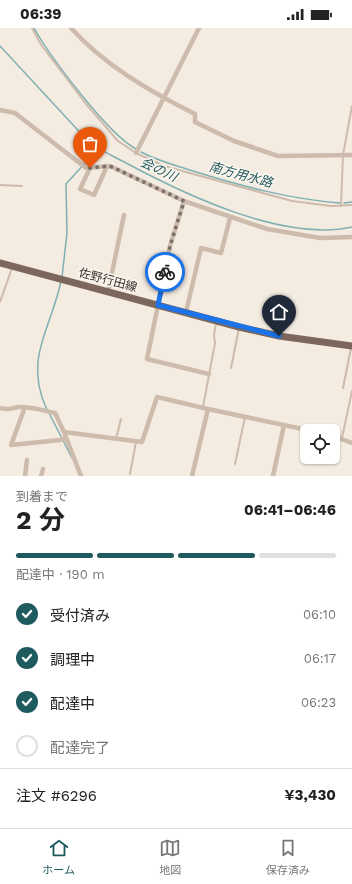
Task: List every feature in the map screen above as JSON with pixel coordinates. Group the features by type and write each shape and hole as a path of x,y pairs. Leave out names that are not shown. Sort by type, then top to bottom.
{"main road":[{"name":"佐野行田線","path":"0,263 239,327 279,336 352,346"}],"street":[{"path":"71,28 110,62 163,98 195,114 195,122 234,141 278,156 352,155"},
{"path":"136,153 199,28"},
{"path":"0,110 15,113 86,168 107,166 184,201 230,218 267,229 320,238 352,237"},
{"path":"90,168 80,189 94,195 107,166"},
{"path":"184,201 170,246 147,359 209,374"},
{"path":"108,292 124,214"},
{"path":"186,312 201,248 221,253 230,218"},
{"path":"64,432 116,440 142,442 157,397 300,428"},
{"path":"0,408 9,410 19,407 55,413 81,476"},
{"path":"25,408 11,445 60,440 66,438"},
{"path":"192,476 208,409"},
{"path":"273,476 284,425"},
{"path":"342,438 352,443"},
{"path":"25,476 27,460"},
{"path":"41,476 43,469"}],"lane":[{"path":"32,28 56,66 90,109 118,141 136,153 164,166 292,201 341,206 352,205"},
{"path":"341,206 343,155 352,106"},
{"path":"0,185 22,186"},
{"path":"0,302 12,267"},
{"path":"202,408 215,343 214,335 217,321"},
{"path":"231,368 239,327"},
{"path":"343,388 352,346"},
{"path":"342,438 352,391"},
{"path":"235,464 245,416"},
{"path":"116,440 121,419"},
{"path":"130,474 136,442"}],"waterway":[{"name":"南方用水路","path":"34,28 80,94 110,128 124,141 136,149"},
{"name":"会の川","path":"0,46 87,140 106,153 150,176 177,189 236,213 266,222 296,228 325,230 352,227"},
{"path":"62,277 67,233 66,184 85,163 96,156 98,150"},
{"name":"南方用水路","path":"141,152 167,163 247,187 284,195 340,203"},
{"name":"南方用水路","path":"344,203 352,202"},
{"path":"47,410 40,392 38,359 41,344 57,298 61,281"},
{"path":"49,413 72,458"}],"way so far":[{"path":"90,168 110,166 184,201 170,246 165,272"}],"route":[{"path":"165,272 158,305 239,327 279,336"}]}
